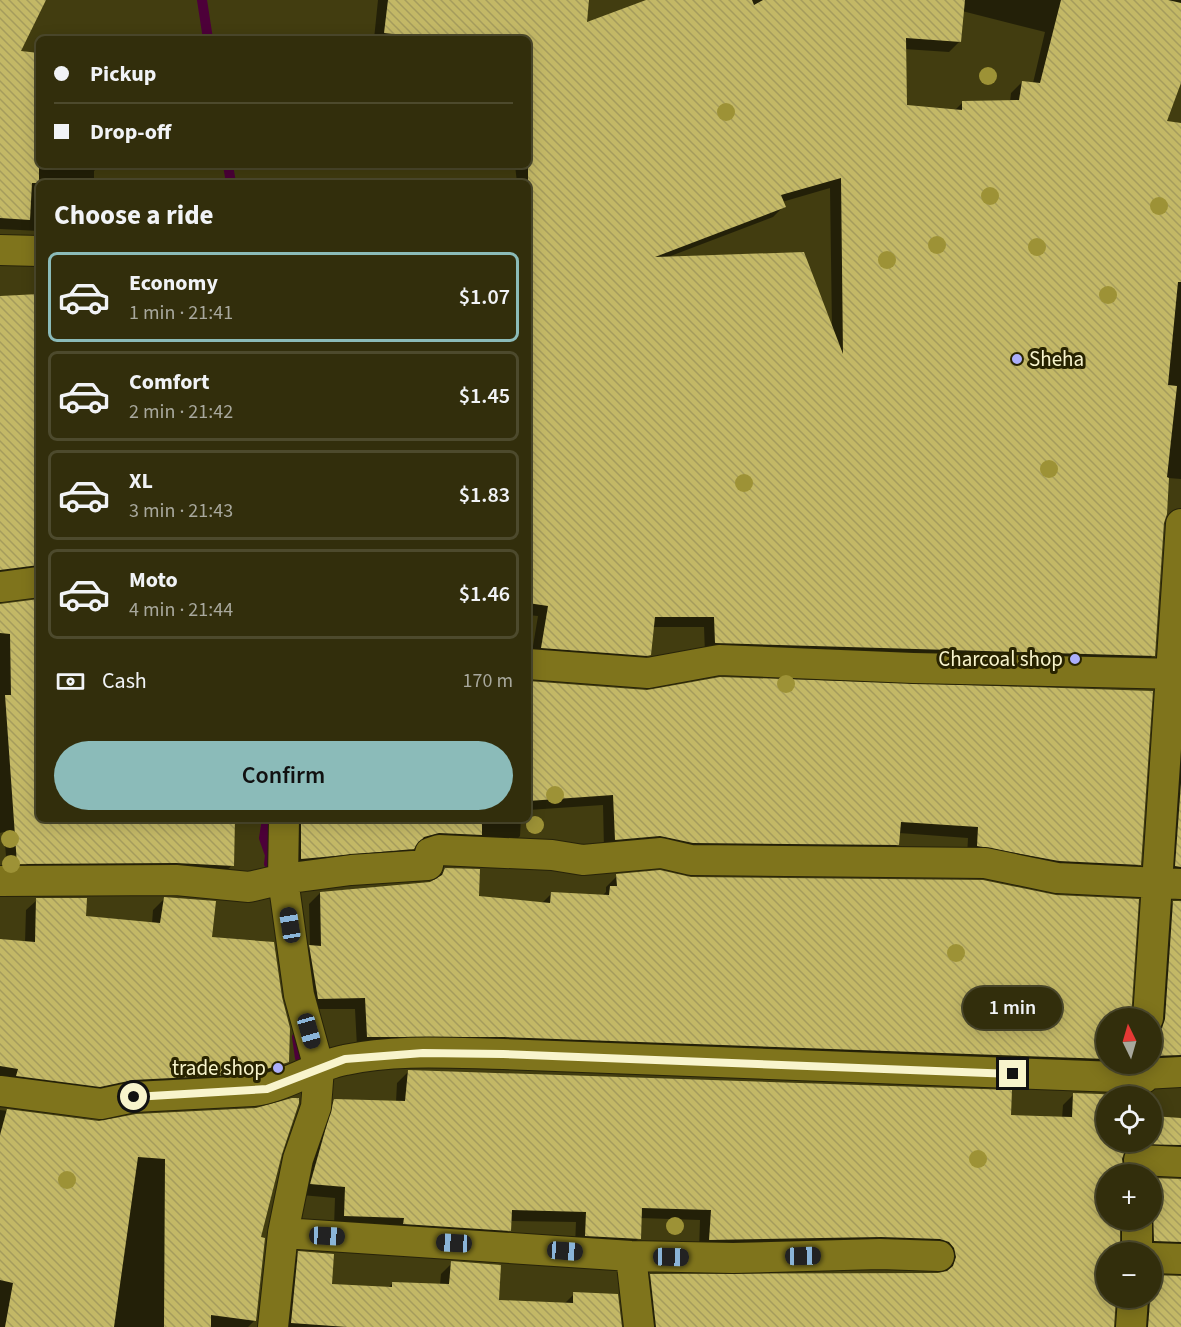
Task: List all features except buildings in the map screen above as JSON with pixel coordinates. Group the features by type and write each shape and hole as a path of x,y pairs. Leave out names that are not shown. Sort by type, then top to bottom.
{"street":[{"path":"0,250 36,251"},
{"path":"1150,1008 1169,883 1181,524"},
{"path":"0,586 36,582"},
{"path":"531,664 648,673 719,660 902,668 1176,674"},
{"path":"273,1327 283,1233 298,1159 316,1107 319,1068 299,996 283,879 284,822"},
{"path":"0,881 176,880 249,887 283,879 351,870 428,865 430,853 439,850 552,855 583,860 661,853 691,860 985,863 1057,878 1169,883"},
{"path":"0,1091 101,1104 134,1097 267,1089 345,1059 403,1054 503,1054 1144,1078 1181,1072"},
{"path":"1139,1159 1181,1161"},
{"path":"283,1233 631,1256 732,1258 880,1254 939,1256"},
{"path":"631,1256 639,1327"},
{"path":"1162,1258 1181,1259"},
{"path":"1131,1327 1132,1308"}],"waterway":[{"path":"202,0 208,36"},
{"path":"228,168 230,180"},
{"path":"267,822 264,838 270,855 269,864"},
{"path":"297,1037 300,1058"}],"place":[{"name":"Sheha","path":"1017,359"},
{"name":"Charcoal shop","path":"1075,659"},
{"name":"trade shop","path":"278,1068"}],"route":[{"path":"134,1097 267,1089 345,1059 423,1053 503,1054 1013,1074"}]}
